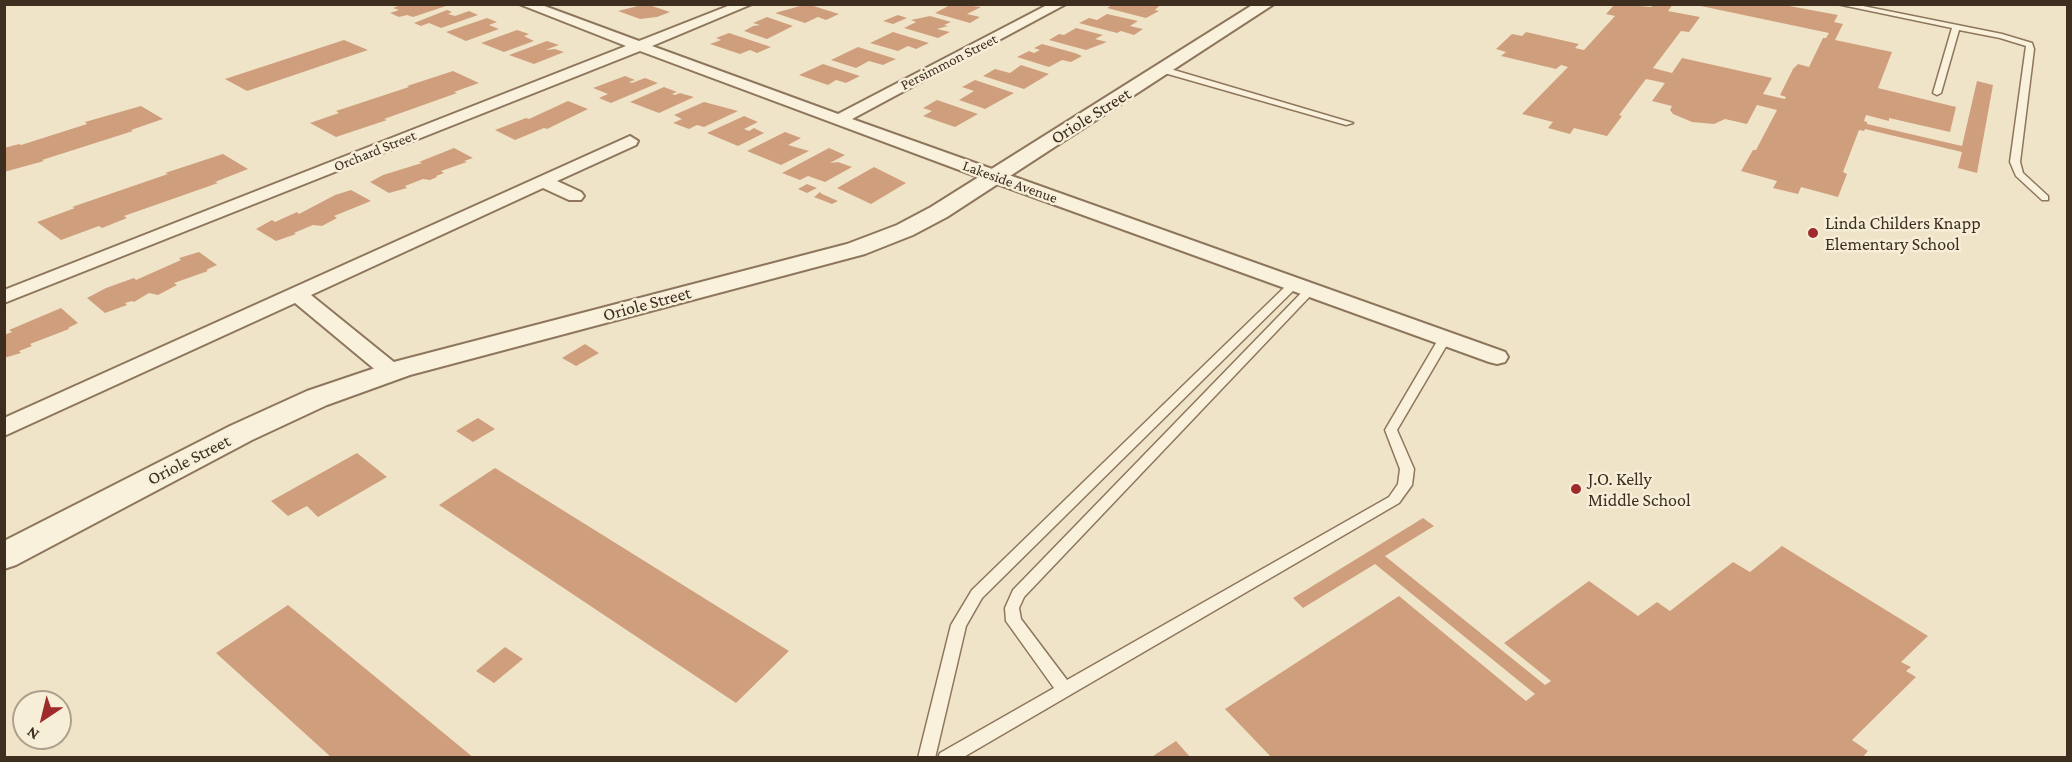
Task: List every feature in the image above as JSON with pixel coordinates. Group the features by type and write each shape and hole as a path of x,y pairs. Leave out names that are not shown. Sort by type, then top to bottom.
{"street":[{"name":"Lakeside Avenue","path":"525,4 838,120 1497,357"},
{"name":"Orchard Street","path":"4,297 746,4"},
{"name":"Persimmon Street","path":"838,120 1060,4"},
{"name":"Oriole Street","path":"4,556 241,433 316,398 392,372 856,249 905,230 995,177 1266,4"},
{"path":"4,428 630,141"},
{"path":"543,181 576,195"},
{"path":"297,294 392,372"}],"lane":[{"path":"1840,4 2002,36 2028,45 2030,49 2014,162 2019,174 2045,198"},
{"path":"1937,93 1956,27"},
{"path":"1164,70 1349,123"},
{"path":"1064,689 1014,621 1012,608 1018,594 1302,287"},
{"path":"926,758 959,625 977,594 1302,287"},
{"path":"946,758 1394,500 1405,485 1407,469 1391,430 1445,338"}],"building":[{"path":"403,4 449,5 413,17 407,15 399,17 390,13 399,10 393,8"},
{"path":"646,4 670,12 657,17 640,19 618,11"},
{"path":"807,4 839,14 826,20 818,17 805,23 775,13"},
{"path":"952,4 981,7 967,14 980,17 970,23 935,13"},
{"path":"1114,4 1155,4 1159,6 1155,10 1159,11 1146,18 1107,8"},
{"path":"1615,4 1651,7 1654,4 1673,4 1668,11 1700,17 1689,32 1681,31 1653,68 1672,73 1682,58 1772,78 1763,94 1785,99 1786,97 1780,95 1793,69 1798,64 1809,67 1823,38 1826,38 1829,33 1696,5 1784,5 1838,15 1834,22 1843,24 1835,40 1892,52 1878,88 1956,107 1950,132 1866,115 1864,121 1867,124 1962,146 1977,81 1993,85 1977,173 1958,168 1962,152 1865,129 1864,131 1859,130 1843,172 1847,174 1838,197 1801,187 1798,194 1773,188 1777,181 1741,171 1753,150 1756,150 1777,110 1757,105 1747,124 1725,119 1714,124 1692,122 1673,114 1670,110 1672,106 1652,101 1665,83 1646,79 1619,115 1622,116 1607,136 1574,128 1570,134 1548,128 1553,122 1522,114 1568,67 1561,65 1556,69 1501,56 1506,52 1496,49 1512,34 1522,36 1526,32 1579,44 1575,48 1584,50 1615,16 1606,14"},
{"path":"447,10 452,12 448,14 455,16 469,11 478,15 441,28 429,23 421,26 414,23"},
{"path":"1107,14 1138,21 1130,26 1143,29 1134,35 1079,23 1089,18 1097,20"},
{"path":"898,15 907,18 893,24 883,21"},
{"path":"930,16 951,22 944,25 948,26 937,29 950,32 938,38 904,28 916,22 911,20"},
{"path":"767,17 793,26 767,39 744,31 760,25 753,23"},
{"path":"487,18 497,22 489,25 499,29 466,41 446,32"},
{"path":"1076,28 1103,35 1095,39 1107,42 1086,50 1049,40"},
{"path":"517,30 529,34 524,36 534,41 504,52 481,43"},
{"path":"893,32 929,43 916,49 908,46 898,51 870,43"},
{"path":"729,33 771,47 757,53 750,50 740,54 710,44 721,40 716,38"},
{"path":"344,40 368,50 247,91 225,79"},
{"path":"547,41 559,45 545,50 555,49 564,52 534,64 509,55"},
{"path":"1042,44 1082,56 1071,62 1062,60 1049,67 1017,57 1029,51 1034,53 1040,50 1034,48"},
{"path":"858,47 896,59 883,65 869,61 856,68 831,60"},
{"path":"823,64 860,76 846,83 836,80 828,85 799,75"},
{"path":"1021,65 1049,74 1024,89 983,76 995,69 1010,73"},
{"path":"453,71 479,83 384,119 387,120 336,137 310,123 339,113 336,111"},
{"path":"625,76 635,80 629,82 632,83 645,78 658,83 611,103 599,98 608,94 593,88"},
{"path":"975,80 1014,93 985,109 959,100 974,91 962,87"},
{"path":"664,87 677,92 672,94 675,95 680,93 694,97 659,113 630,102"},
{"path":"937,100 978,114 955,127 923,116 932,111 923,108"},
{"path":"568,101 588,109 547,129 544,128 515,140 495,130 526,118 529,119"},
{"path":"704,102 738,111 704,127 697,125 689,129 673,123 682,119 674,115"},
{"path":"141,106 163,119 42,160 44,161 4,172 4,148 21,145 87,124 85,122"},
{"path":"744,116 758,122 744,129 749,131 754,128 764,133 738,146 707,133"},
{"path":"785,132 801,138 788,145 809,151 781,165 747,151"},
{"path":"454,148 473,158 441,171 444,173 430,180 423,179 405,186 407,188 389,193 370,182 383,175 422,163 419,162"},
{"path":"829,148 845,155 830,163 838,162 852,167 825,182 808,176 800,180 782,173"},
{"path":"223,154 248,169 215,182 218,183 124,216 127,218 102,228 99,226 61,240 37,222 75,208 72,207 168,174 165,173"},
{"path":"874,167 906,183 871,204 837,188"},
{"path":"807,184 817,188 807,193 798,189"},
{"path":"351,190 371,201 334,216 337,218 322,226 313,225 276,241 256,229 272,220 275,222 297,212 299,214 335,195"},
{"path":"820,192 838,201 832,204 814,197"},
{"path":"199,252 217,265 206,270 208,271 174,283 177,285 158,295 149,293 134,302 125,303 127,305 105,313 87,298 106,288 134,278 136,280 181,260 179,258"},
{"path":"61,308 78,323 69,329 30,344 32,346 19,351 21,353 4,358 4,335 12,332 9,330"},
{"path":"585,344 599,353 576,366 562,358"},
{"path":"478,418 495,429 473,442 456,431"},
{"path":"357,453 387,477 318,517 307,506 288,516 271,501"},
{"path":"495,468 789,651 736,703 439,505"},
{"path":"1423,518 1434,526 1385,556 1545,685 1551,681 1504,643 1589,581 1638,616 1657,602 1670,611 1733,562 1750,572 1782,546 1928,636 1901,662 1911,667 1906,671 1916,677 1852,740 1868,751 1862,758 1272,758 1225,709 1399,596 1526,701 1535,694 1375,564 1303,608 1293,598"},
{"path":"288,605 474,758 332,758 216,653"},
{"path":"505,647 523,659 494,683 476,671"},
{"path":"1176,741 1191,758 1150,758"}],"place":[{"name":"Linda Childers Knapp Elementary School","path":"1813,233"},
{"name":"J.O. Kelly Middle School","path":"1576,489"}]}
